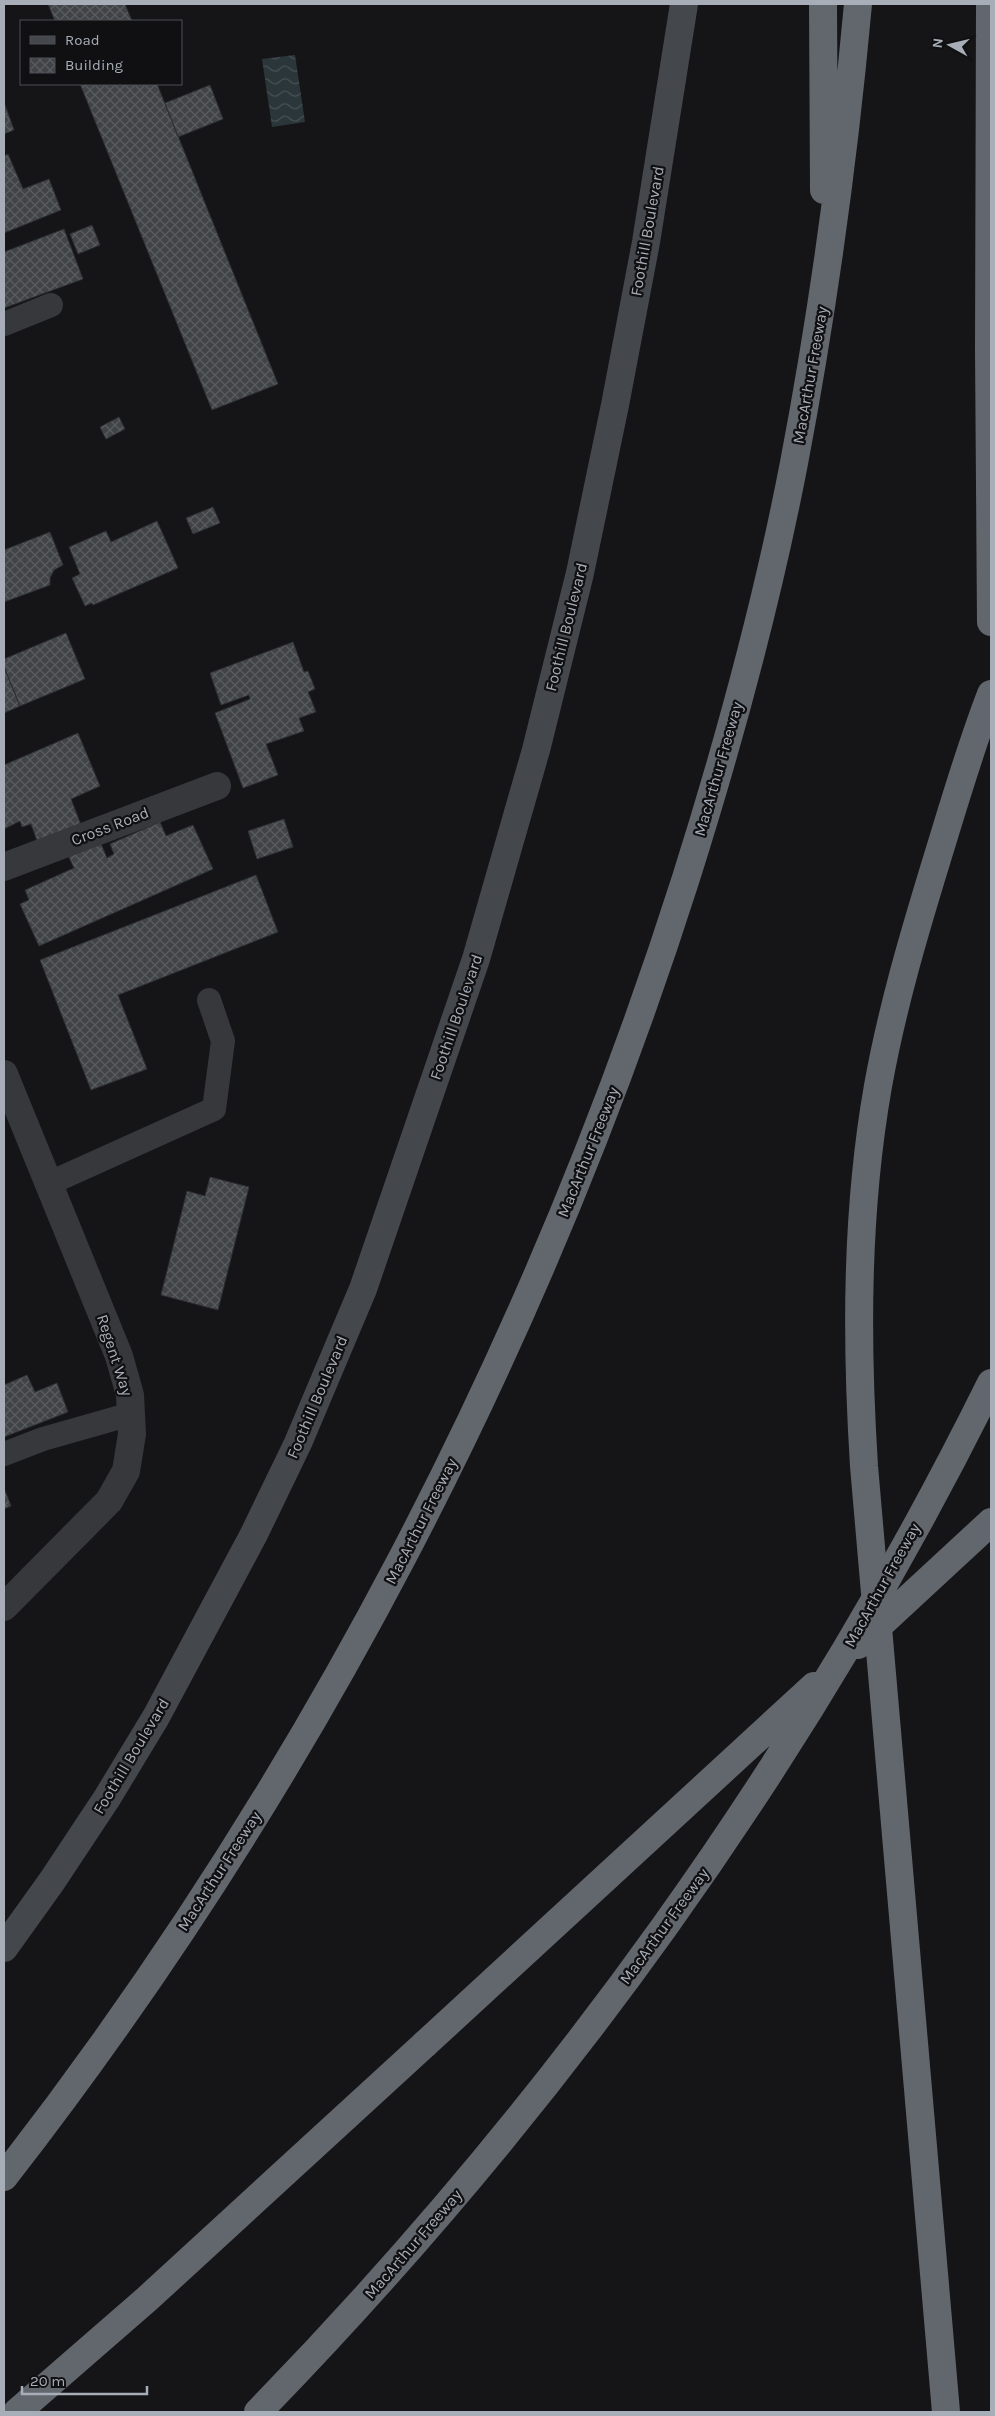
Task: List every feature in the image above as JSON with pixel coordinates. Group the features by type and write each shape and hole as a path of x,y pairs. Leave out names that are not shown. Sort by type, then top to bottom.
{"highway":[{"path":"823,4 824,292"},
{"name":"MacArthur Freeway","path":"4,2177 137,1996 188,1920 287,1764 419,1525 465,1434 527,1300 590,1151 652,984 707,814 754,640 774,556 793,467 824,292 848,113 858,4"},
{"path":"990,4 989,350 991,622"},
{"path":"946,2412 864,1466 858,1325 862,1223 878,1087 900,984 936,860 991,694"},
{"path":"936,860 991,747"},
{"name":"MacArthur Freeway","path":"258,2412 352,2313 473,2176 645,1955 744,1812 840,1660 888,1577 991,1383"},
{"path":"17,2412 147,2299 991,1522"}],"main road":[{"name":"Foothill Boulevard","path":"4,1948 72,1851 156,1717 262,1517 298,1443 362,1289 476,959 536,750 580,573 615,405 646,242 684,4"}],"street":[{"name":"Cross Road","path":"4,867 217,786"},
{"name":"Regent Way","path":"4,1074 119,1356 130,1395 132,1434 126,1471 109,1501 4,1607"}],"lane":[{"path":"4,324 51,305"},
{"path":"50,1183 214,1109 223,1041 209,1000"},
{"path":"4,1454 43,1439 131,1414"}],"water":[{"path":"295,55 305,122 272,127 262,59"}],"building":[{"path":"48,4 125,4 132,20 55,20"},
{"path":"80,85 157,85 278,384 212,410"},
{"path":"210,85 223,119 178,137 165,103"},
{"path":"4,102 14,130 4,134"},
{"path":"8,154 23,189 49,179 61,210 4,233 4,156"},
{"path":"92,225 100,245 78,254 70,234"},
{"path":"64,229 83,279 4,308 4,252"},
{"path":"119,417 125,429 106,439 100,427"},
{"path":"213,507 220,523 193,534 186,518"},
{"path":"157,521 178,568 93,605 92,603 85,606 72,578 80,574 69,547 106,531 111,542"},
{"path":"50,532 63,565 54,570 50,578 50,585 4,602 4,550"},
{"path":"66,633 85,679 20,706 4,667 4,659"},
{"path":"293,642 304,672 308,671 315,689 308,692 316,712 299,718 304,731 266,744 278,775 243,788 215,713 250,699 249,695 221,705 210,673"},
{"path":"4,667 20,706 4,713"},
{"path":"78,733 100,786 71,799 81,825 38,843 31,824 22,827 20,821 4,829 4,765"},
{"path":"284,819 293,847 257,859 248,831"},
{"path":"160,822 166,836 193,825 213,869 39,946 20,904 29,900 25,890 74,868 67,853 99,839 107,858 114,854 110,844"},
{"path":"256,875 278,932 118,995 147,1069 91,1090 40,960"},
{"path":"210,1177 249,1187 218,1310 161,1295 187,1191 205,1196"},
{"path":"27,1375 35,1392 57,1383 68,1412 4,1437 4,1385"},
{"path":"4,1488 11,1506 4,1509"}]}
